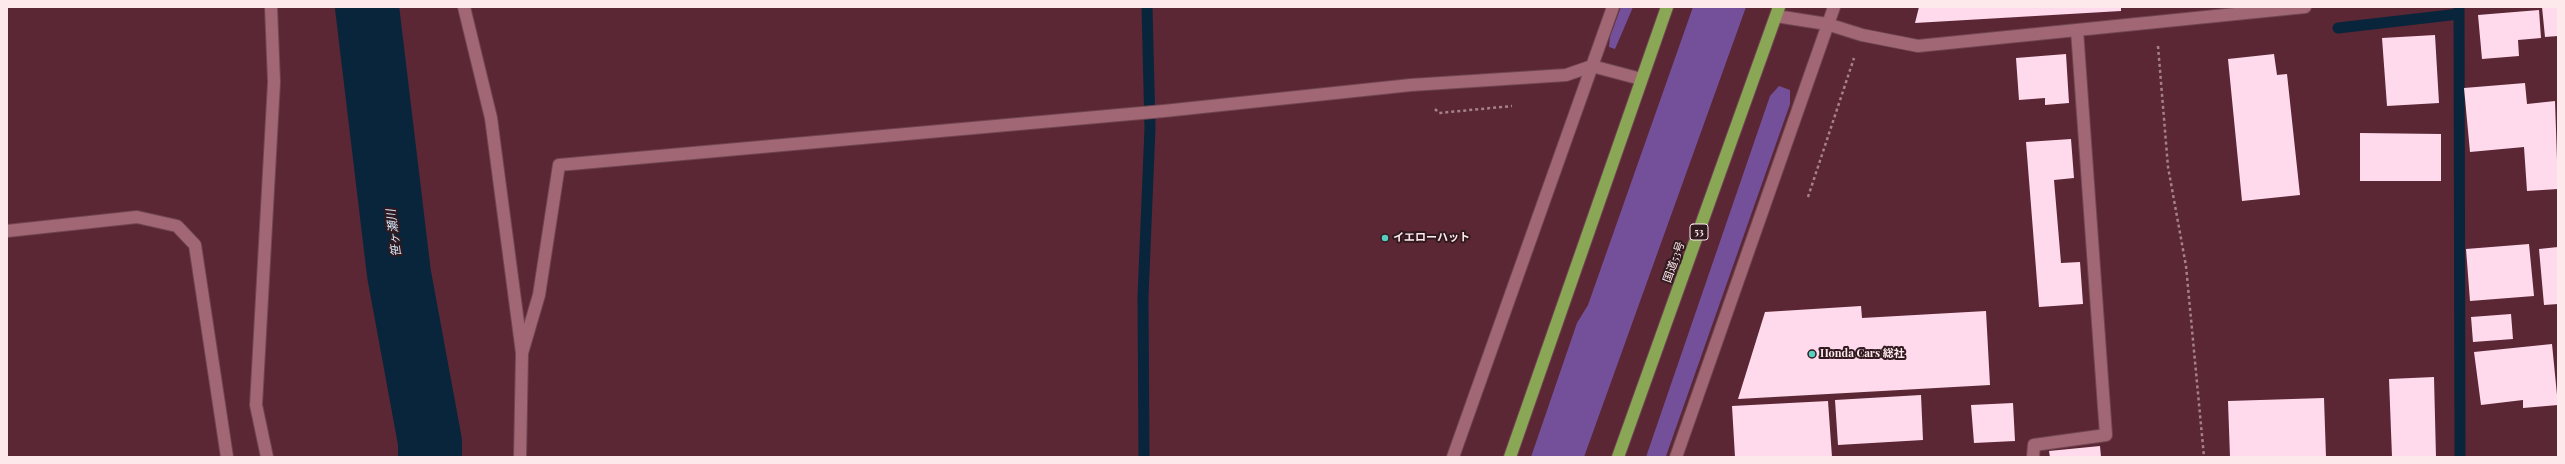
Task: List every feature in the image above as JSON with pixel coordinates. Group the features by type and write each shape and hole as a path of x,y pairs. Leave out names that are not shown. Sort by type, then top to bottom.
{"highway":[{"path":"1510,457 1667,7"},
{"name":"国道53号","path":"1618,457 1778,12"}],"street":[{"path":"267,457 256,405 274,82 271,7"},
{"path":"464,7 491,118 522,354 520,457"},
{"path":"1453,457 1613,7"},
{"path":"1676,457 1834,7"},
{"path":"1778,12 1827,24 1862,35 1918,46 2305,7"},
{"path":"2033,457 2034,445 2106,435 2077,30"},
{"path":"522,354 539,295 559,165 1138,112 1164,111 1411,85 1566,75 1592,66 1641,79"},
{"path":"7,231 137,217 177,226 195,245 227,457"}],"path":[{"path":"2156,22 2168,167 2186,266 2204,457"},
{"path":"1808,197 1862,35"}],"shaded area":[{"path":"1621,7 1633,7 1615,49 1609,47 1610,37"},
{"path":"1693,7 1746,7 1584,457 1531,457 1577,323 1588,305"},
{"path":"1779,86 1790,90 1790,104 1666,456 1646,457 1770,96"}],"building":[{"path":"1919,7 2121,7 2121,11 1915,23"},
{"path":"2542,7 2558,7 2558,36 2545,37"},
{"path":"2539,10 2541,38 2518,40 2519,56 2482,59 2478,15"},
{"path":"2435,35 2439,103 2387,106 2382,38"},
{"path":"2066,54 2069,103 2045,105 2045,98 2019,100 2016,58"},
{"path":"2274,54 2277,75 2287,74 2300,195 2242,201 2228,59"},
{"path":"2525,83 2527,104 2555,101 2558,189 2527,191 2524,147 2470,152 2464,88"},
{"path":"2360,133 2441,134 2441,181 2360,181"},
{"path":"2071,139 2074,178 2054,180 2061,263 2080,262 2083,304 2039,307 2026,142"},
{"path":"2529,244 2534,296 2470,301 2466,249"},
{"path":"2558,247 2558,304 2544,305 2539,249"},
{"path":"1861,306 1862,318 1986,311 1990,385 1738,399 1765,312"},
{"path":"2511,314 2513,339 2473,342 2471,317"},
{"path":"2552,344 2558,405 2523,408 2523,400 2481,405 2474,352"},
{"path":"2434,377 2436,457 2392,457 2389,379"},
{"path":"1921,395 1923,440 1838,445 1835,400"},
{"path":"2324,398 2326,457 2230,457 2228,401"},
{"path":"1828,401 1832,457 1735,457 1732,406"},
{"path":"2013,403 2015,441 1974,443 1971,405"},
{"path":"2100,446 2101,457 2050,457 2049,451"}],"waterway":[{"name":"笹ヶ瀬川","path":"367,7 399,274 430,442 430,457"},
{"path":"1144,457 1143,297 1150,128 1147,7"},
{"path":"2459,7 2460,457"},
{"path":"2338,28 2459,14"}],"place":[{"name":"イエローハット","path":"1385,238"},
{"name":"Honda Cars 総社","path":"1812,354"}]}
